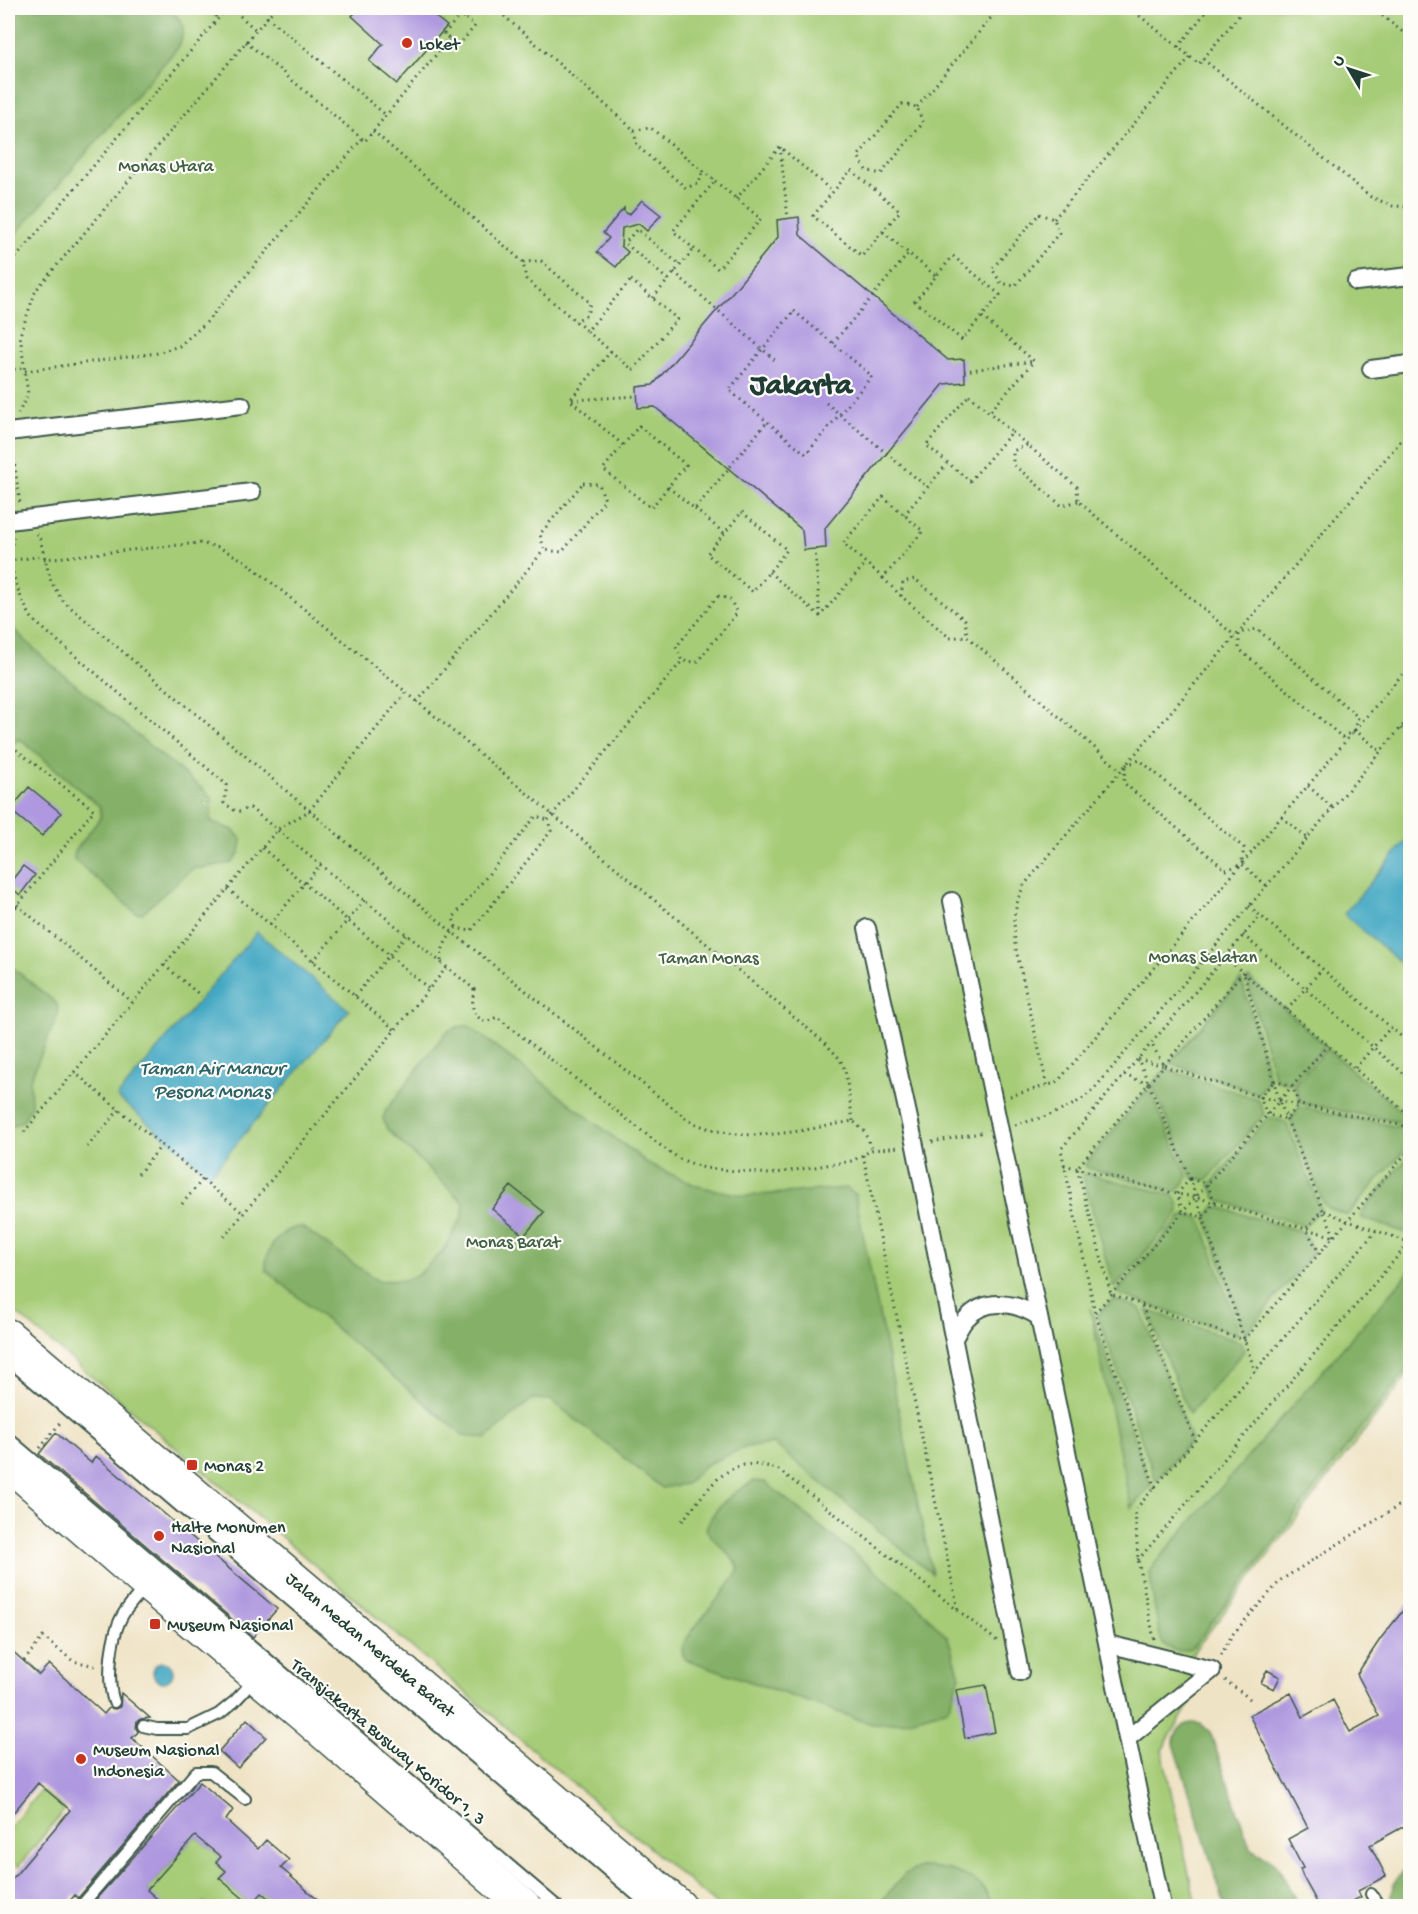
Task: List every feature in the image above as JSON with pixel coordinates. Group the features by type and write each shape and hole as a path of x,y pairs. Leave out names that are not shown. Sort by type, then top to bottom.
{"main road":[{"name":"Jalan Medan Merdeka Barat","path":"8,1336 679,1906"},
{"path":"19,1461 147,1584 524,1906"}],"street":[{"path":"1356,282 1410,276"},
{"path":"1371,369 1410,364"},
{"path":"9,432 242,405"},
{"path":"15,520 252,492"},
{"path":"952,901 1161,1906"},
{"path":"867,928 915,1146 1018,1664"},
{"path":"954,1338 971,1314 987,1306 1009,1304 1019,1306 1039,1317"},
{"path":"1108,1644 1212,1670"},
{"path":"1127,1739 1212,1670"}],"lane":[{"path":"8,1360 649,1906"},
{"name":"Transjakarta Busway Koridor 1, 3","path":"8,1438 19,1461 557,1906"},
{"path":"114,1702 110,1691 110,1669 114,1639 122,1615 147,1584"},
{"path":"143,1726 188,1730 219,1714 258,1677"},
{"path":"81,1906 196,1772 211,1772 245,1800"},
{"path":"1371,1894 1379,1906"}],"path":[{"path":"206,8 218,18"},
{"path":"8,267 218,18 229,8 256,30"},
{"path":"274,8 36,290 20,335 27,394 9,432 15,520 12,560 16,586 33,620 227,785 224,803 237,812 250,808 441,961 474,989 472,1007 479,1019 486,1022 497,1017 664,1149 680,1159 705,1168 770,1174 852,1161 872,1150 915,1146 1000,1129 1059,1113 1081,1101 1094,1089 1410,717"},
{"path":"466,19 475,8"},
{"path":"495,8 634,129 637,146 686,189 699,183 703,170"},
{"path":"917,107 999,8"},
{"path":"1130,8 1199,64 1245,8"},
{"path":"1178,47 1209,8"},
{"path":"1373,8 1410,38"},
{"path":"461,14 475,26 458,46 449,39 444,34 461,14"},
{"path":"267,16 386,115"},
{"path":"246,42 365,141 449,39"},
{"path":"1054,219 1190,57"},
{"path":"1203,59 1371,197 1393,206 1410,207"},
{"path":"902,104 917,107 923,123 881,174 866,170 858,156 902,104"},
{"path":"634,129 651,128 761,219 718,269 673,231 715,181"},
{"path":"373,131 523,262 526,279 574,321 633,370 677,319 631,280 587,331"},
{"path":"8,370 24,370 157,353 179,346 205,324 362,139"},
{"path":"780,147 833,192"},
{"path":"736,199 780,147"},
{"path":"780,147 788,219"},
{"path":"851,170 900,211 883,232 862,256 813,216 851,170"},
{"path":"1039,214 1054,219 1059,233 1015,286 1001,283 992,269 1039,214"},
{"path":"668,280 625,243 637,229 680,265"},
{"path":"883,232 936,276"},
{"path":"652,298 694,249"},
{"path":"833,343 909,253"},
{"path":"953,256 1000,295 962,340 915,301 936,276 953,256"},
{"path":"523,262 541,261 590,303 587,315 574,321"},
{"path":"674,272 777,362"},
{"path":"794,311 872,376 806,454 729,390 763,349 794,311"},
{"path":"982,316 1034,361"},
{"path":"570,400 611,351"},
{"path":"964,371 1034,361"},
{"path":"989,413 1034,361"},
{"path":"1012,432 970,481 926,445 969,395 1077,487 1078,501 1236,637"},
{"path":"570,400 637,396"},
{"path":"570,400 623,445"},
{"path":"826,403 927,488"},
{"path":"694,509 767,422"},
{"path":"639,426 686,465 651,508 603,469 623,445 639,426"},
{"path":"1047,1085 1015,945 1014,917 1024,885 1410,430"},
{"path":"1028,445 1013,451 1013,464 1062,506 1078,501"},
{"path":"904,515 948,463"},
{"path":"583,483 598,484 605,500 562,552 544,550 540,534 583,483"},
{"path":"668,487 724,533"},
{"path":"883,578 923,531 883,497 843,543 950,638 967,636"},
{"path":"742,512 788,550 769,572 753,592 707,554 742,512"},
{"path":"15,520 40,539 51,582 62,600 452,932 688,1120 703,1128 725,1134 765,1136 853,1121"},
{"path":"8,561 199,543 235,554 259,571 406,692 825,1043 840,1059 845,1070 853,1121 864,1131 872,1150"},
{"path":"815,549 820,616"},
{"path":"417,702 544,550"},
{"path":"820,616 866,563"},
{"path":"769,572 820,616"},
{"path":"901,596 903,582 915,579 965,620 967,636 1120,770"},
{"path":"717,596 730,599 737,613 697,662 682,661 676,647 717,596"},
{"path":"1257,629 1358,717 1355,730 1342,737 1239,650 1239,633 1257,629"},
{"path":"548,820 682,661"},
{"path":"994,1101 1059,1080 1410,665"},
{"path":"24,1132 278,829 309,811 406,692"},
{"path":"1401,728 1410,737"},
{"path":"1355,730 1381,752"},
{"path":"8,755 14,748 94,810 8,917"},
{"path":"1125,765 1140,760 1175,789 1244,848 1242,864"},
{"path":"1125,765 1124,783 1226,870 1242,864"},
{"path":"1308,786 1333,808"},
{"path":"456,928 453,918 536,816 548,820"},
{"path":"1282,817 1307,838"},
{"path":"456,928 471,931 552,831 548,820"},
{"path":"262,848 429,989"},
{"path":"270,924 321,864"},
{"path":"1242,864 1267,886"},
{"path":"228,889 395,1030"},
{"path":"8,897 132,1003"},
{"path":"313,961 365,900"},
{"path":"1250,906 1410,1044"},
{"path":"1155,1488 1095,1313 1061,1149 1260,916"},
{"path":"441,961 441,952 456,928"},
{"path":"355,996 407,934"},
{"path":"1243,935 1410,1080"},
{"path":"1225,957 1410,1116"},
{"path":"164,965 201,996"},
{"path":"224,1238 447,967"},
{"path":"1287,1010 1322,969"},
{"path":"1077,1168 1243,972"},
{"path":"1243,972 1279,1100 1335,1237"},
{"path":"1355,1068 1391,1027"},
{"path":"1151,1043 1164,1066"},
{"path":"1095,1313 1328,1044"},
{"path":"1138,1059 1260,1097 1410,1127"},
{"path":"1138,1059 1190,1179 1255,1371"},
{"path":"74,1072 243,1214"},
{"path":"1124,1075 1149,1084"},
{"path":"1274,1081 1292,1086"},
{"path":"1260,1097 1274,1081"},
{"path":"1292,1086 1299,1104"},
{"path":"1260,1097 1267,1114"},
{"path":"1287,1119 1299,1104"},
{"path":"87,1148 119,1110"},
{"path":"1267,1114 1287,1119"},
{"path":"138,1174 162,1145"},
{"path":"1244,1340 1410,1149"},
{"path":"862,1155 958,1610"},
{"path":"1064,1165 1215,1202 1335,1237"},
{"path":"1077,1168 1111,1294"},
{"path":"182,1204 202,1179"},
{"path":"1190,1179 1207,1184 1215,1202"},
{"path":"1177,1194 1190,1179"},
{"path":"1177,1194 1183,1212"},
{"path":"1202,1217 1215,1202"},
{"path":"1138,1560 1410,1243 1323,1210"},
{"path":"1306,1229 1323,1210"},
{"path":"1183,1212 1202,1217"},
{"path":"1306,1229 1320,1254"},
{"path":"1157,1656 1138,1560 1136,1510 1376,1231"},
{"path":"1111,1294 1244,1340"},
{"path":"1142,1305 1195,1441"},
{"path":"19,1461 46,1443 69,1413"},
{"path":"682,1521 726,1470 751,1463 765,1464 779,1470 958,1610 1018,1664"},
{"path":"1250,1699 1212,1670 1232,1635 1281,1580 1400,1504"},
{"path":"24,1661 43,1637 73,1661 110,1669"}],"green space":[{"name":"Taman Monas","path":"8,8 1410,8 1410,1372 1191,1655 1194,1696 1162,1750 1196,1906 718,1906 8,1306"},
{"path":"8,8 167,8 182,24 183,33 179,46 8,243"},
{"path":"8,624 48,662 212,797 211,822 233,830 242,840 240,852 232,863 193,868 142,913 136,913 74,859 75,851 101,817 100,807 20,739 8,745"},
{"path":"8,964 55,1002 58,1007 57,1017 30,1080 31,1106 24,1120 12,1126 8,1125"},
{"path":"1249,978 1324,1044 1291,1084 1275,1079 1247,980"},
{"path":"1240,980 1270,1080 1258,1094 1170,1063"},
{"name":"Monas Barat","path":"469,1026 649,1164 697,1186 746,1196 847,1188 855,1195 932,1574 774,1444 746,1447 705,1465 686,1484 662,1488 551,1400 532,1399 486,1439 463,1435 266,1270 268,1255 275,1241 287,1231 302,1227 378,1281 405,1280 419,1274 443,1251 462,1217 464,1203 387,1129 383,1118 386,1110 446,1032 457,1027"},
{"path":"1327,1049 1410,1119 1410,1124 1301,1103 1294,1085"},
{"path":"1168,1070 1258,1099 1264,1114 1207,1180 1193,1178 1191,1175 1153,1087 1153,1083 1164,1071"},
{"path":"1147,1090 1150,1091 1188,1177 1176,1192 1088,1168 1085,1165"},
{"path":"1299,1107 1410,1129 1410,1144 1347,1215 1328,1208 1324,1204 1290,1120"},
{"path":"1268,1117 1286,1122 1320,1207 1320,1210 1305,1226 1220,1201 1216,1198 1210,1185"},
{"path":"1410,1155 1410,1234 1362,1218 1361,1213"},
{"path":"1084,1173 1172,1195 1178,1204 1178,1214 1115,1287 1083,1176"},
{"path":"1215,1206 1303,1232 1314,1252 1246,1333 1206,1218"},
{"path":"1186,1215 1198,1217 1202,1222 1238,1328 1238,1335 1117,1292 1181,1217"},
{"path":"1410,1271 1410,1365 1193,1647 1180,1651 1167,1647 1161,1639 1157,1618 1150,1574 1153,1566"},
{"path":"1113,1299 1140,1308 1191,1440 1156,1481 1098,1315"},
{"path":"1090,1308 1151,1486 1131,1508"},
{"path":"1147,1310 1241,1342 1244,1351 1189,1414"},
{"path":"754,1481 765,1482 916,1604 948,1638 960,1676 948,1709 901,1722 872,1724 685,1659 682,1650 684,1643 739,1569 706,1529 709,1521 725,1501"},
{"path":"1192,1723 1201,1724 1210,1732 1250,1847 1277,1865 1299,1906 1225,1906 1174,1744 1178,1730"},
{"path":"41,1790 65,1809 18,1867 8,1858 8,1830"},
{"path":"195,1836 221,1857 216,1863 226,1871 220,1878 250,1905 262,1893 278,1906 209,1906 204,1902 200,1906 152,1906 144,1899 150,1892 147,1890"},
{"path":"1410,1863 1410,1906 1394,1906 1391,1900 1392,1889 1398,1877"},
{"path":"920,1867 946,1869 971,1878 984,1889 993,1906 877,1906 905,1874"}],"water":[{"path":"1410,836 1410,971 1344,914"},
{"name":"Taman Air Mancur Pesona Monas","path":"257,932 349,1010 210,1175 117,1097"},
{"path":"159,1662 167,1662 173,1668 173,1676 167,1682 159,1682 153,1676 153,1668"}],"building":[{"path":"359,8 424,8 447,26 397,84 369,61 383,44 352,16"},
{"path":"642,200 661,215 647,231 639,224 622,228 621,246 628,252 616,267 597,252 609,238 603,233 624,208 629,215"},
{"path":"799,217 800,235 948,360 964,359 965,382 944,384 825,528 826,548 804,550 802,530 655,407 638,408 637,387 653,385 736,288 778,237 777,220"},
{"path":"29,787 61,813 42,836 10,810"},
{"path":"23,866 35,875 20,895 8,885"},
{"path":"511,1186 544,1212 524,1236 492,1209"},
{"name":"Halte Monumen Nasional","path":"56,1433 91,1463 96,1456 277,1609 253,1637 39,1454"},
{"path":"1410,1602 1410,1823 1370,1845 1386,1876 1358,1891 1361,1897 1343,1906 1319,1906 1303,1877 1300,1869 1303,1868 1288,1839 1308,1828 1249,1715 1291,1693 1303,1717 1333,1700 1350,1732 1379,1716 1357,1674 1381,1638"},
{"name":"Museum Nasional Indonesia","path":"8,1647 39,1675 49,1664 104,1714 109,1708 120,1707 121,1693 150,1718 137,1721 138,1732 132,1738 179,1780 78,1898 75,1895 65,1906 8,1906 8,1884 70,1810 38,1783 8,1819"},
{"path":"1267,1670 1280,1677 1274,1689 1261,1683"},
{"path":"986,1685 995,1732 965,1738 956,1690"},
{"path":"247,1719 266,1737 238,1768 219,1751"},
{"path":"200,1782 233,1810 226,1820 258,1849 266,1840 289,1860 281,1868 325,1906 278,1906 262,1893 251,1905 219,1878 226,1871 216,1862 221,1857 195,1836 147,1890 165,1906 90,1906"}],"place":[{"name":"Loket","path":"407,43"},
{"name":"Monas 2","path":"192,1465"},
{"name":"Halte Monumen Nasional","path":"159,1536"},
{"name":"Museum Nasional","path":"155,1624"},
{"name":"Museum Nasional Indonesia","path":"81,1759"}],"district":[{"name":"Jakarta","path":"801,383"}],"park label":[{"name":"Monas Utara","path":"166,165"},
{"name":"Monas Selatan","path":"1203,956"}]}
